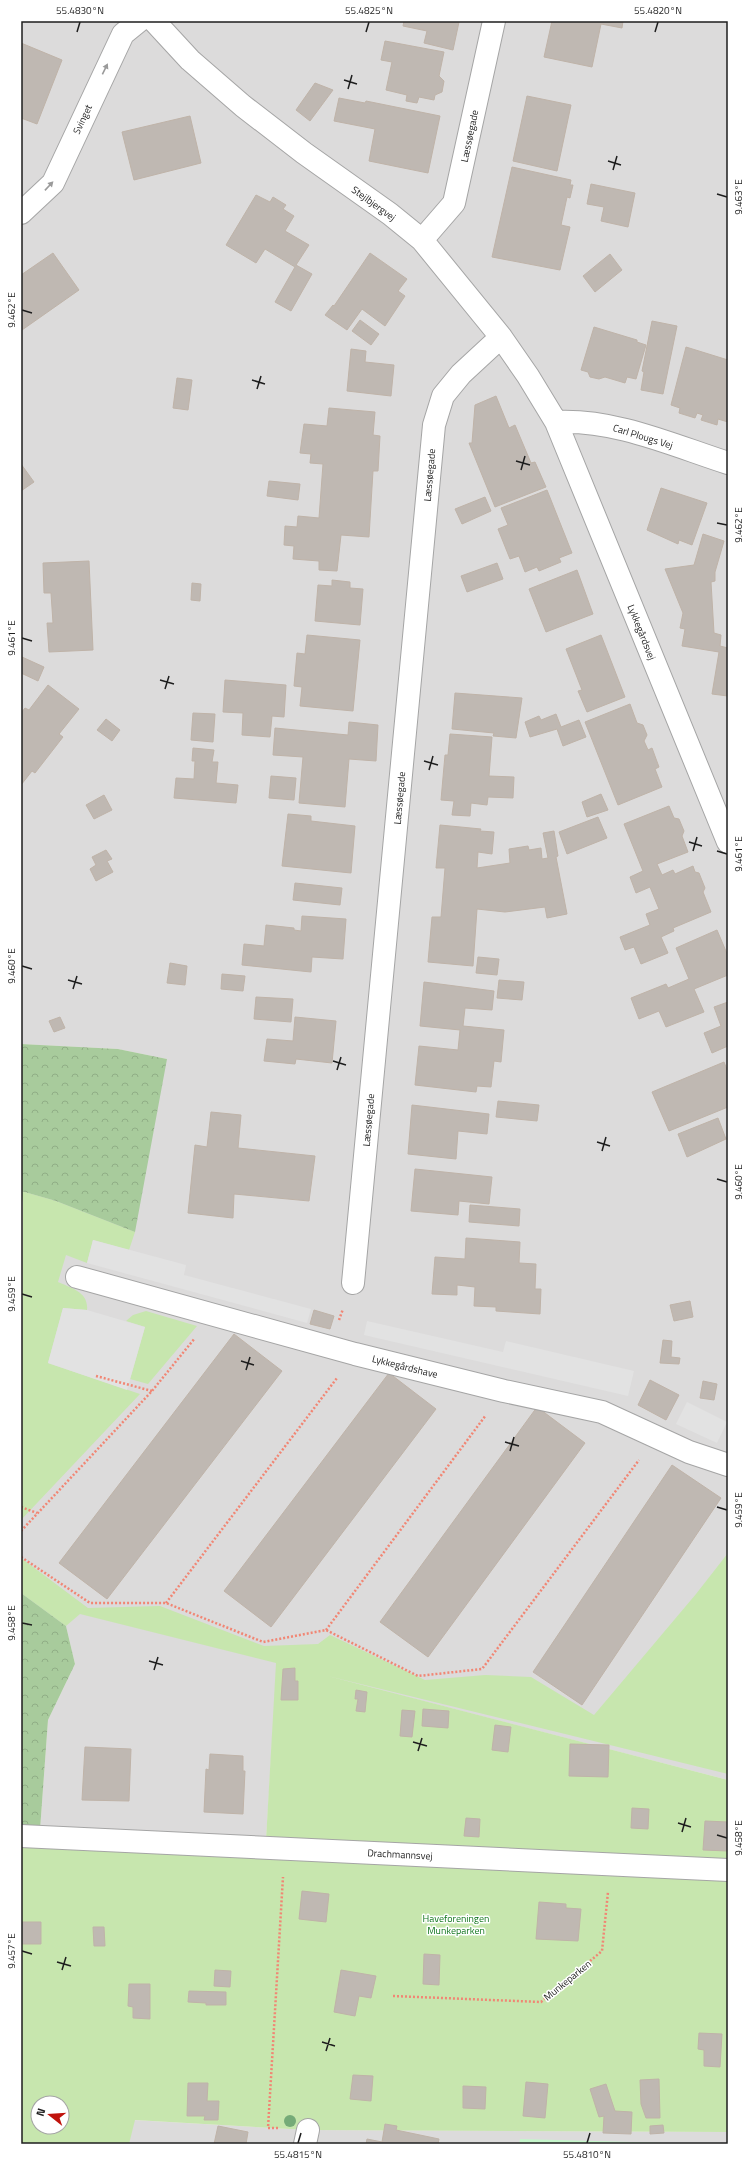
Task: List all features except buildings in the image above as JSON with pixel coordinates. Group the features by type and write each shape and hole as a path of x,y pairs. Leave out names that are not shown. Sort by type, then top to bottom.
{"street":[{"name":"Svinget","path":"21,213 53,183 123,34 139,21"},
{"name":"Stejlbjergvej","path":"154,21 190,60 243,106 304,153 390,214 422,240 501,337 528,376 556,422"},
{"name":"Læssøegade","path":"422,240 454,203 494,21"},
{"name":"Læssøegade","path":"353,1283 434,425 443,396 461,374 501,337"},
{"name":"Carl Plougs Vej","path":"556,422 580,421 605,424 728,463"},
{"name":"Lykkegårdsvej","path":"556,422 728,842"},
{"name":"Lykkegårdshave","path":"77,1277 355,1354 504,1391 602,1412 689,1452 728,1465"},
{"name":"Drachmannsvej","path":"21,1836 728,1870"}],"path":[{"path":"330,1346 353,1283"},
{"path":"21,1531 152,1391 215,1314"},
{"path":"166,1603 355,1354"},
{"path":"96,1376 152,1391"},
{"path":"326,1630 504,1391"},
{"path":"21,1557 90,1603 166,1603 263,1642 326,1630 418,1676 482,1669 656,1438"},
{"path":"21,1507 38,1513"},
{"path":"285,1849 268,2128 306,2137"},
{"name":"Munkeparken","path":"393,1996 541,2002 602,1951 610,1864"}],"shaded area":[{"path":"21,21 728,21 728,1780 277,1663 266,1840 40,1830 48,1720 75,1664 66,1626 21,1593 23,1202 21,1191 56,1201 167,1059 118,1049 21,1044"},
{"path":"93,1240 186,1265 184,1275 311,1309 307,1323 87,1263"},
{"path":"63,1308 87,1310 145,1327 127,1390 48,1363"},
{"path":"367,1321 503,1352 506,1341 634,1371 628,1396 364,1335"},
{"path":"687,1402 727,1422 717,1443 676,1424"},
{"path":"21,2114 30,2121 30,2135 70,2135 70,2116 308,2130 728,2132 728,2144 21,2144"}],"green space":[{"path":"21,1044 118,1049 167,1059 135,1232 56,1201 21,1191"},
{"path":"21,1191 56,1201 135,1232 129,1250 93,1240 87,1263 66,1255 58,1282 82,1295 87,1304 87,1310 63,1308 48,1363 140,1394 21,1520 23,1202"},
{"path":"146,1311 197,1326 148,1384 130,1379 145,1327 126,1321 133,1315"},
{"name":"Haveforeningen Munkeparken","path":"728,1553 728,1774 328,1676 728,1780 728,2132 308,2130 135,2120 129,2144 21,2144 21,1829 266,1840 276,1663 80,1614 66,1626 21,1593 21,1558 88,1608 160,1606 264,1646 318,1644 330,1635 425,1680 485,1675 531,1677 594,1715 696,1594"},
{"path":"21,1593 66,1626 75,1664 48,1720 40,1830 21,1829"},
{"path":"520,2139 667,2143 519,2144"}]}
